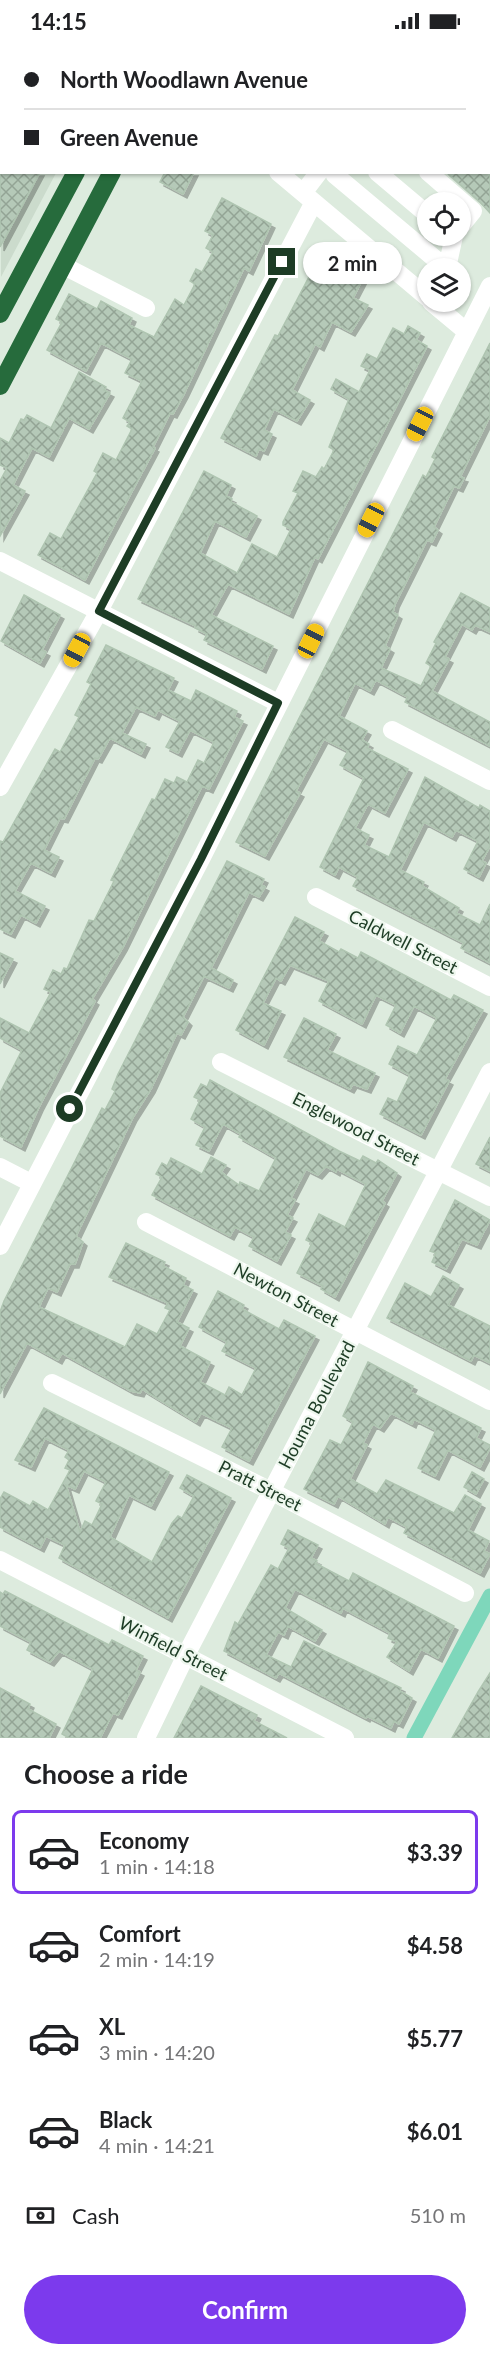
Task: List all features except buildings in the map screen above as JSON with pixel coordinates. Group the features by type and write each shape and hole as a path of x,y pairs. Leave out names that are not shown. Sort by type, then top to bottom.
{"highway":[{"path":"0,314 75,174"},
{"path":"0,386 111,174"}],"street":[{"path":"280,174 417,289"},
{"path":"0,787 99,611 319,174"},
{"path":"335,174 435,258"},
{"path":"379,174 417,206"},
{"path":"430,174 451,192"},
{"path":"64,266 146,308"},
{"path":"0,1246 201,859 490,286"},
{"path":"444,312 467,332"},
{"path":"0,561 278,703"},
{"path":"392,730 490,781"},
{"name":"Caldwell Street","path":"316,897 490,987"},
{"name":"Englewood Street","path":"221,1062 490,1197"},
{"name":"Houma Boulevard","path":"146,1738 186,1655 357,1332 490,1072"},
{"path":"0,1167 31,1184"},
{"name":"Newton Street","path":"146,1222 490,1401"},
{"name":"Pratt Street","path":"52,1383 271,1491 465,1593"},
{"name":"Winfield Street","path":"0,1560 345,1738"}],"shaded area":[{"path":"1,174 55,174 1,277"}],"waterway":[{"path":"414,1738 490,1596"}],"route":[{"path":"70,1109 201,859 278,703 99,611 282,262"}]}
